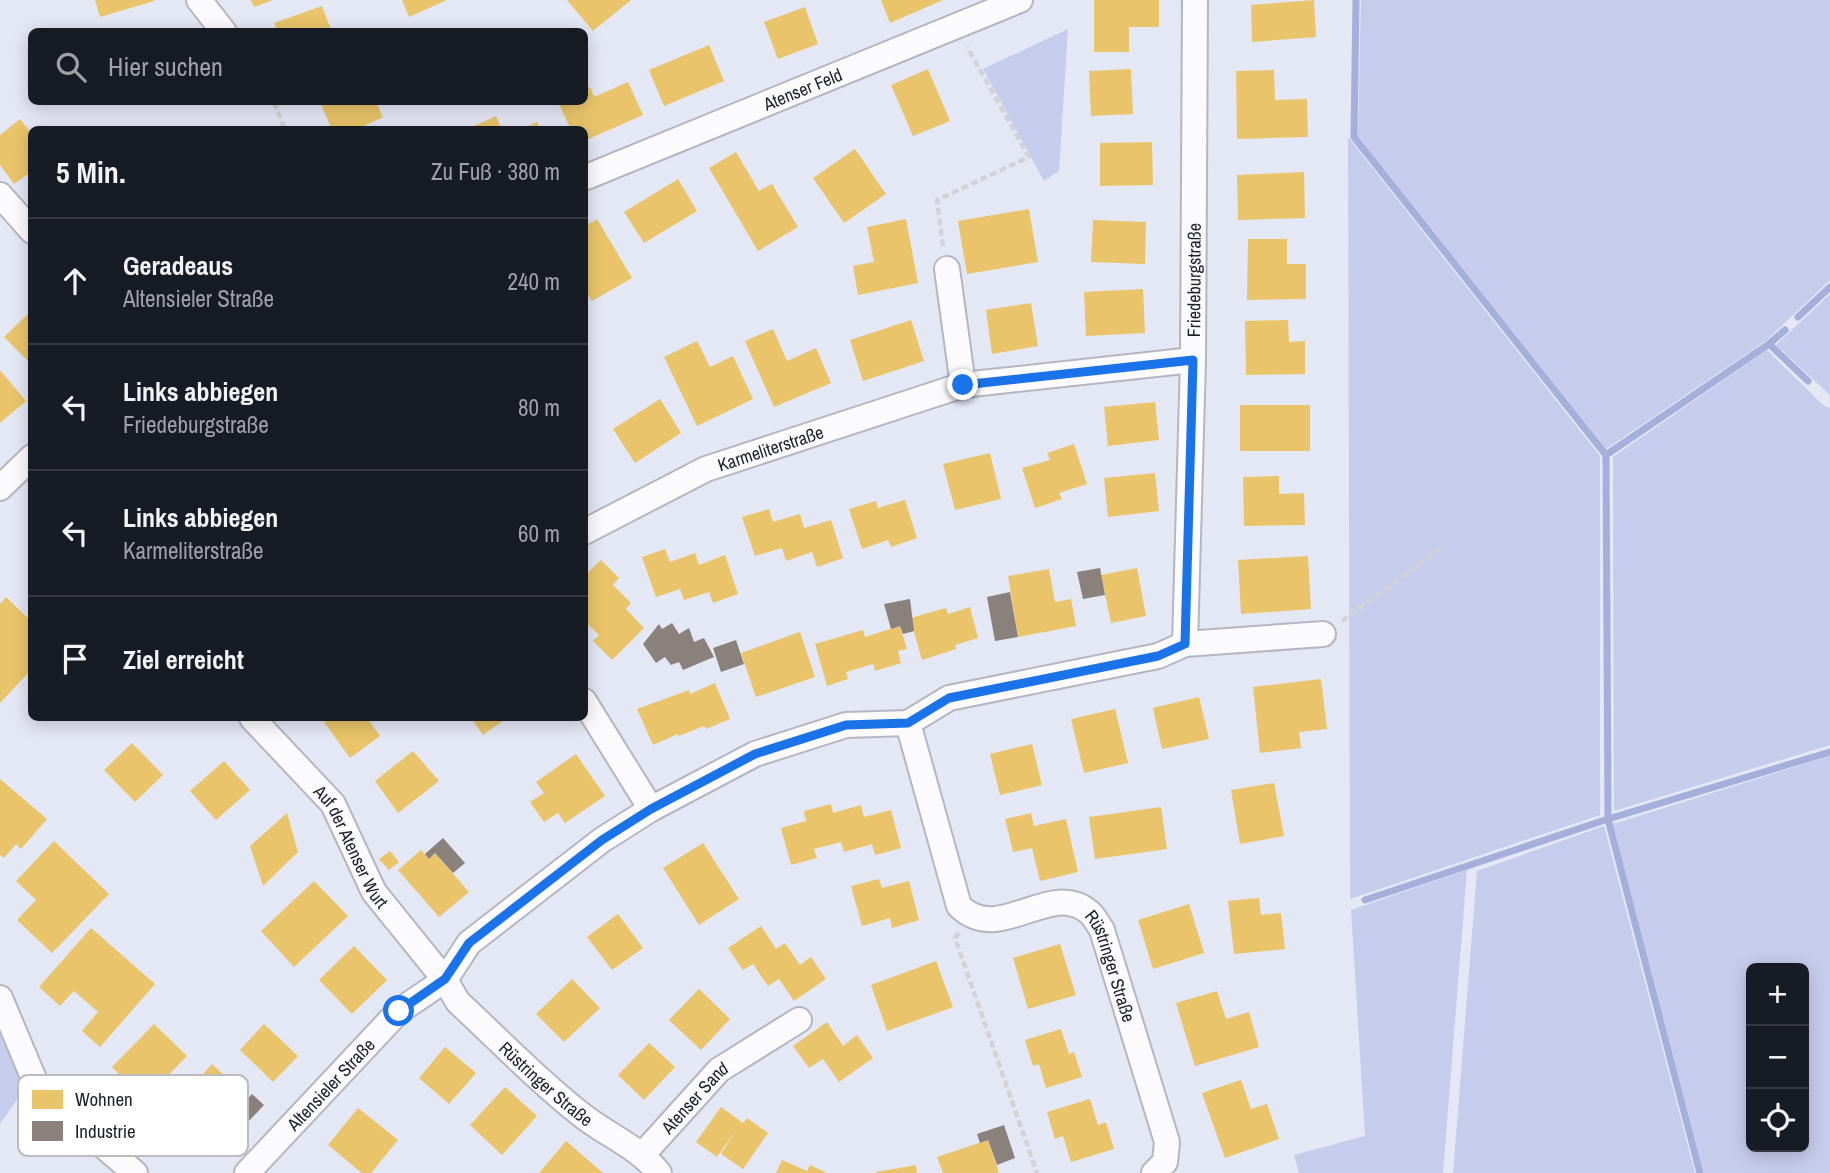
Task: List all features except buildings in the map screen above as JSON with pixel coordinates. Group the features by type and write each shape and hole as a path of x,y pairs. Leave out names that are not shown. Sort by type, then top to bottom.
{"street":[{"path":"199,0 221,28"},
{"name":"Atenser Feld","path":"588,176 1020,0"},
{"name":"Friedeburgstraße","path":"1185,644 1193,360 1195,0"},
{"path":"0,195 28,226"},
{"path":"947,269 963,385"},
{"name":"Karmeliterstraße","path":"588,530 706,469 963,385 1193,360"},
{"path":"0,488 28,461"},
{"name":"Altensieler Straße","path":"247,1173 399,1011 445,979 469,943 602,840 651,809 755,754 846,725 908,723 949,698 1158,656 1185,644 1323,635"},
{"path":"588,707 651,809"},
{"name":"Auf der Atenser Wurt","path":"255,721 333,804 374,892 445,979"},
{"path":"908,723 958,906 970,917"},
{"name":"Rüstringer Straße","path":"970,917 985,922 1059,901 1088,911 1095,920 1102,930 1167,1142 1165,1162 1154,1173"},
{"name":"Rüstringer Straße","path":"445,979 458,1002 578,1112 644,1153 659,1173"},
{"path":"0,998 32,1075"},
{"name":"Atenser Sand","path":"644,1153 719,1070 799,1020"},
{"path":"115,1156 135,1173"}],"path":[{"path":"947,269 937,200 1029,158 956,28"},
{"path":"275,105 283,126"},
{"path":"1323,635 1440,549"},
{"path":"970,917 955,939 1037,1173"}],"shaded area":[{"path":"1361,0 1830,0 1830,280 1767,340 1606,449 1358,136"},
{"path":"1068,29 1059,171 1044,181 983,69"},
{"path":"1348,137 1600,456 1600,815 1350,899"},
{"path":"1830,294 1830,395 1776,345"},
{"path":"1767,350 1823,405 1830,408 1830,745 1614,811 1613,457"},
{"path":"1830,756 1830,1173 1704,1173 1613,824"},
{"path":"1604,826 1695,1173 1453,1173 1477,871"},
{"path":"1467,870 1443,1173 1299,1173 1294,1155 1365,1136 1351,910"},
{"path":"0,1028 20,1075 18,1098 0,1124"}],"waterway":[{"path":"1356,0 1354,137 1606,455"},
{"path":"1798,317 1830,287"},
{"path":"1700,1173 1608,819 1606,455 1769,344 1785,330"},
{"path":"1769,344 1808,381"},
{"path":"1365,900 1608,819 1830,752"}],"route":[{"path":"399,1011 445,979 469,943 602,840 651,809 755,754 846,725 908,723 949,698 1158,656 1185,644 1193,360 963,385"}]}
